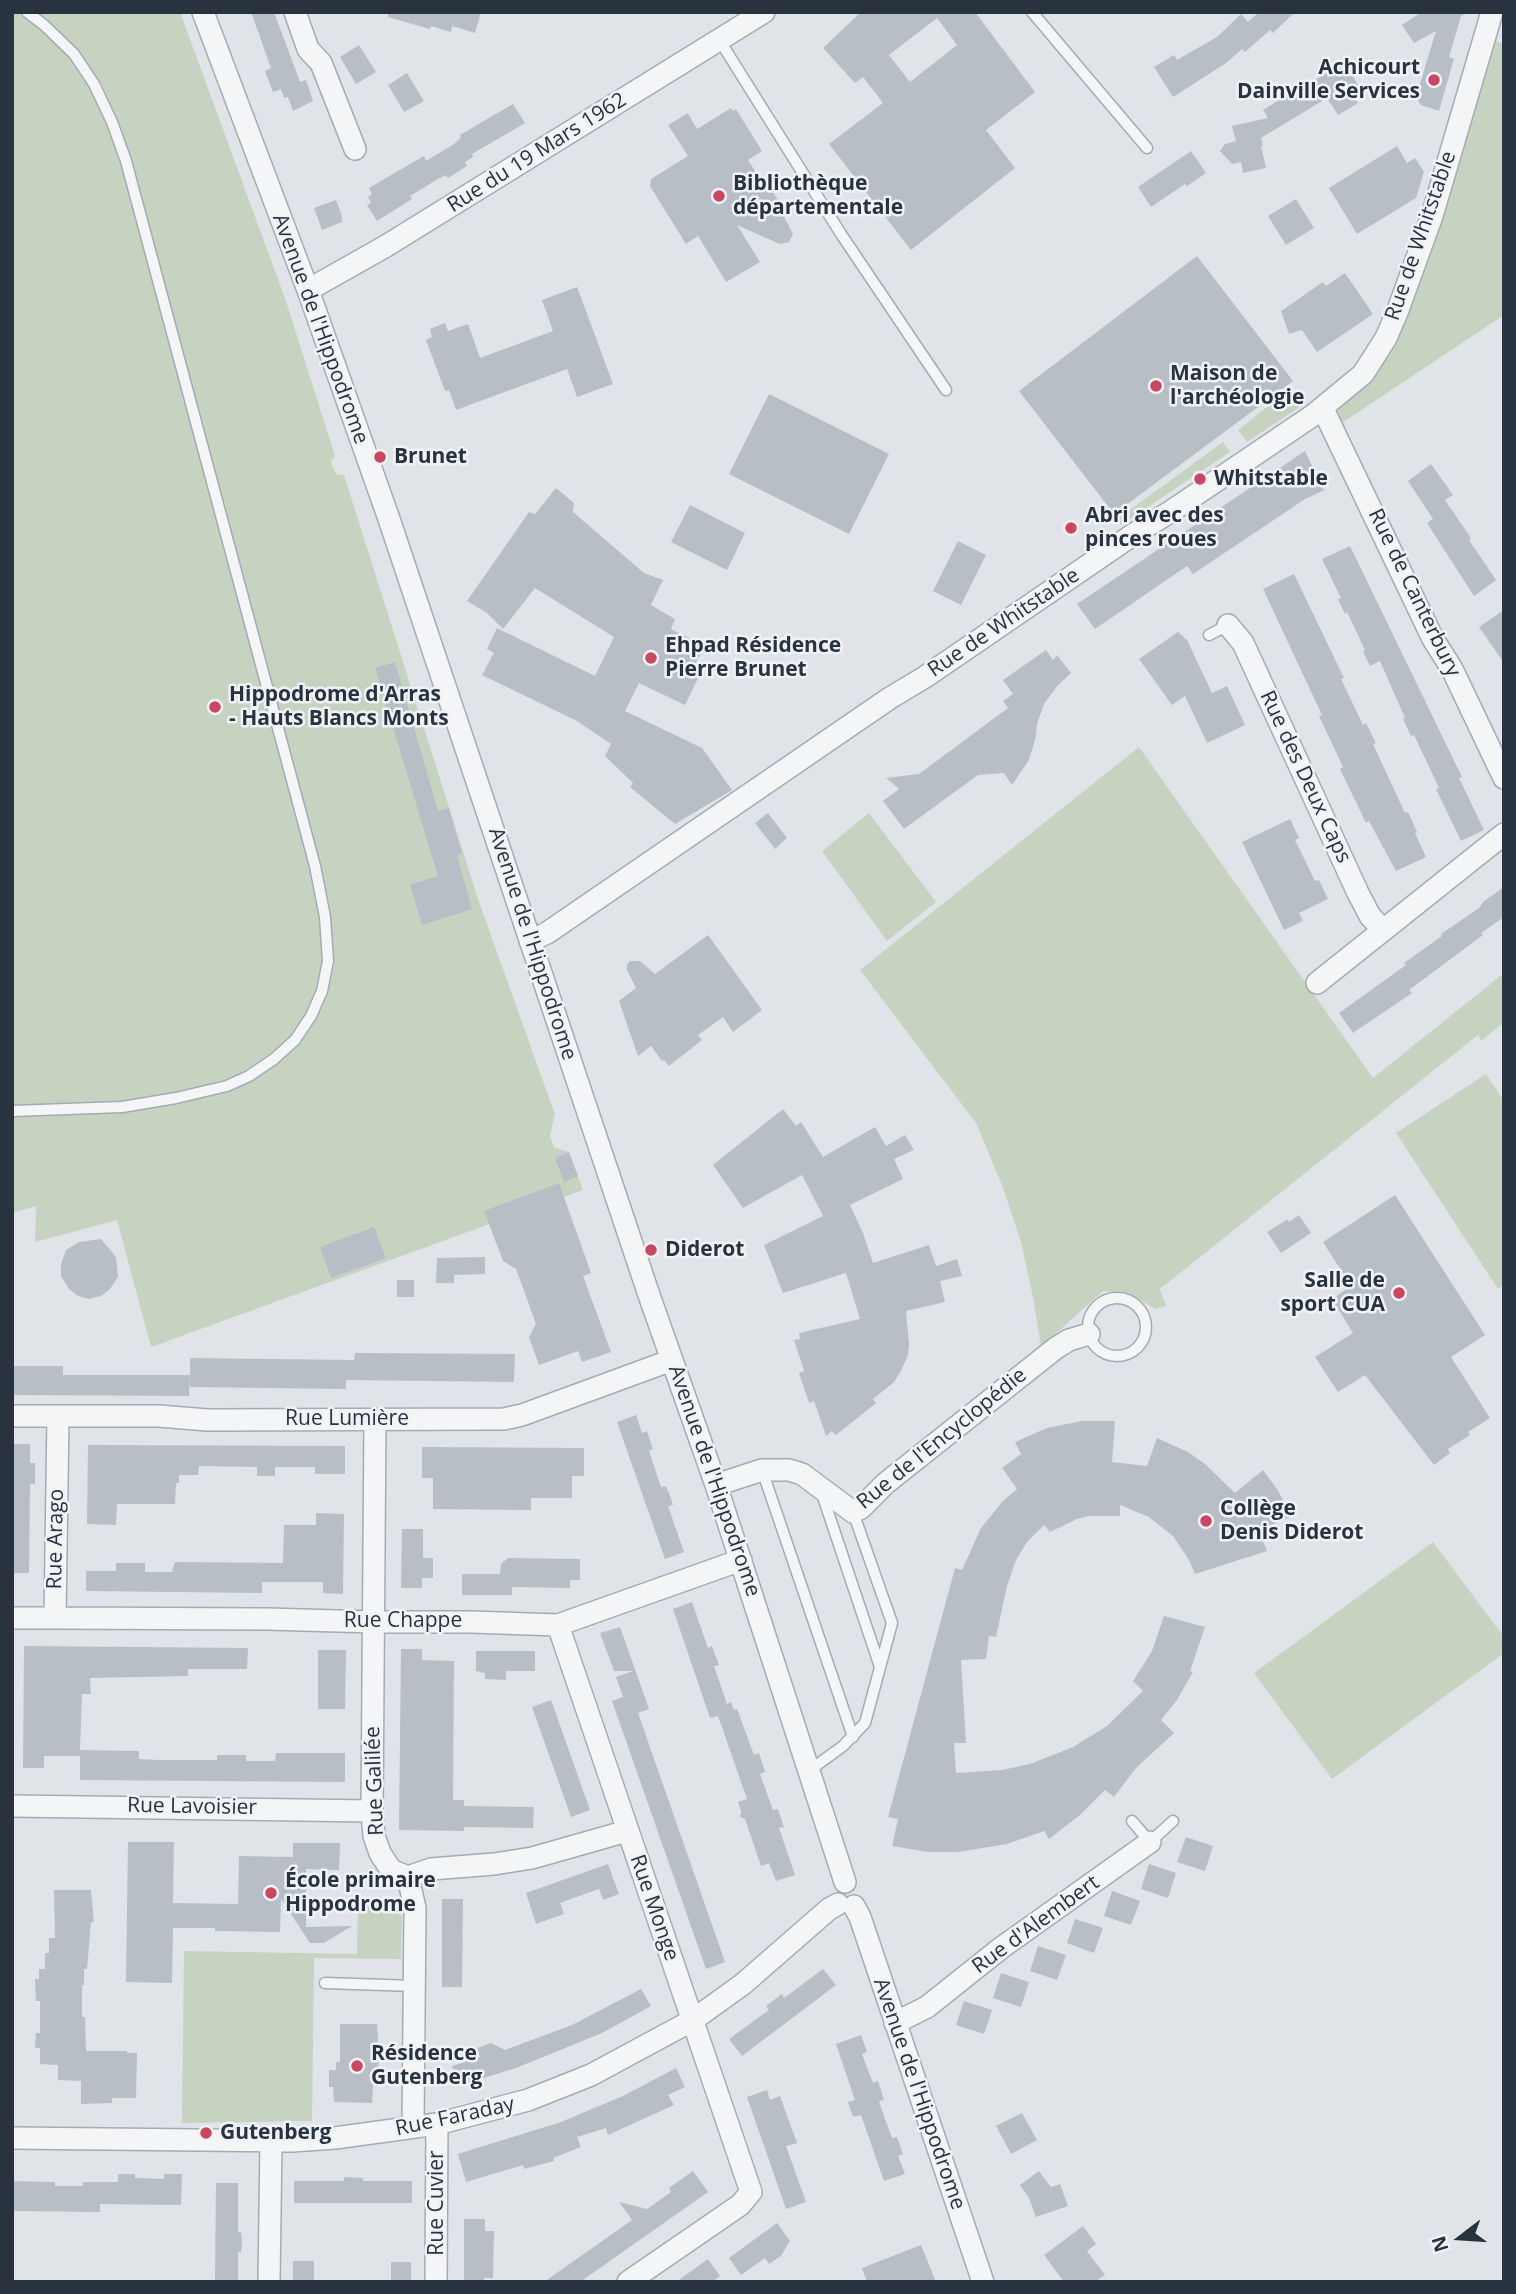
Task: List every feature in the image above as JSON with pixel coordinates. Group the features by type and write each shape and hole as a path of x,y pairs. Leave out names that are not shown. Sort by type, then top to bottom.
{"street":[{"name":"Avenue de l'Hippodrome","path":"203,12 308,290 402,558 649,1295 716,1485 845,1882 835,1891 835,1900 860,1917 983,2282"},
{"path":"295,12 308,49 321,64 355,149"},
{"name":"Rue du 19 Mars 1962","path":"308,290 386,246 764,12"},
{"name":"Rue de Whitstable","path":"530,941 547,933 890,698 1323,409 1363,374 1386,338 1432,216 1492,12"},
{"name":"Rue de Canterbury","path":"1323,409 1433,639 1452,669 1504,778"},
{"name":"Rue des Deux Caps","path":"1218,630 1243,643 1358,893 1370,916 1383,930"},
{"path":"1317,983 1504,834"},
{"name":"Rue de l'Encyclopédie","path":"716,1485 762,1470 789,1470 802,1474 853,1512 1056,1348 1069,1340 1089,1334"},
{"name":"Rue Lumière","path":"12,1416 130,1416 207,1420 504,1419 672,1360"},
{"name":"Rue Arago","path":"12,1618 55,1618 58,1417"},
{"name":"Rue Galilée","path":"375,1419 372,1811 374,1836 380,1853 391,1870 408,1877"},
{"name":"Rue Chappe","path":"55,1618 558,1625 741,1560"},
{"name":"Rue Monge","path":"558,1625 751,2192 740,2205 628,2282"},
{"name":"Rue Lavoisier","path":"12,1806 372,1811"},
{"path":"413,2127 415,1908 408,1877 431,1869 532,1858 627,1831"},
{"name":"Rue d'Alembert","path":"895,2023 927,2007 1001,1948 1150,1842"},
{"name":"Rue Faraday","path":"12,2138 271,2141 335,2138 437,2124 528,2101 591,2075 692,2020 743,1984 829,1909 846,1905"},
{"name":"Rue Cuvier","path":"436,2282 437,2124"},
{"path":"269,2282 271,2141"}],"lane":[{"path":"12,1111 122,1107 227,1086 249,1076 295,1040 311,1016 322,990 328,961 325,917 315,866 126,162 113,122 94,84 74,54 27,12"},
{"path":"1032,12 1147,148"},
{"path":"720,41 841,234 946,390"},
{"path":"1110,1299 1128,1300 1136,1305 1145,1319 1142,1342 1130,1353 1122,1356 1113,1356 1097,1349 1089,1334 1088,1325 1094,1308 1110,1299"},
{"path":"762,1470 853,1737"},
{"path":"819,1486 880,1667"},
{"path":"810,1770 853,1737 865,1723 892,1623 853,1512"},
{"path":"1132,1821 1150,1842"},
{"name":"Rue d'Alembert","path":"1150,1842 1173,1821"},
{"path":"325,1983 414,1986"}],"green space":[{"name":"Hippodrome d'Arras - Hauts Blancs Monts","path":"12,12 180,12 286,301 335,456 331,461 333,468 336,474 344,475 477,896 555,1113 550,1136 554,1147 569,1152 583,1190 151,1347 117,1220 35,1242 36,1206 12,1213"},
{"path":"1484,36 1504,44 1504,315 1333,429 1323,409 1386,338"},
{"path":"1291,388 1301,406 1247,442 1238,430"},
{"path":"1223,442 1230,452 1121,525 1116,520"},
{"path":"1139,747 1373,1078 1504,973 1504,1022 1481,1041 1478,1035 1160,1289 1166,1306 1155,1309 1130,1294 1103,1291 1041,1347 1021,1242 1002,1185 976,1123 860,970"},
{"path":"869,813 936,902 887,941 822,851"},
{"path":"1486,1074 1504,1101 1504,1285 1498,1289 1396,1133"},
{"path":"1433,1542 1504,1637 1504,1653 1332,1779 1254,1673"},
{"path":"358,1902 387,1902 402,1917 401,1959 314,1958 312,2121 182,2123 184,1951 357,1954"}],"building":[{"path":"251,12 274,12 300,82 306,80 313,101 293,111 288,97 284,98 281,89 273,92 265,71 271,68"},
{"path":"388,12 481,12 475,33 452,26 451,32 431,26 430,29 388,17"},
{"path":"861,12 975,12 1035,92 986,130 1015,168 911,250 829,144 883,103 863,77 855,83 823,48","holes":["937,18 957,45 910,82 889,55"]},
{"path":"1259,12 1295,12 1273,33 1270,30 1245,52 1242,49 1226,63 1173,97 1154,67 1174,55 1177,60 1217,37 1241,14 1248,22"},
{"path":"1422,12 1467,12 1461,16 1449,57 1454,59 1439,111 1421,105 1416,97 1436,31 1414,43 1402,25"},
{"path":"359,45 376,72 356,84 340,57"},
{"path":"1344,61 1361,90 1352,95 1358,103 1338,115 1327,98 1261,138 1266,168 1243,173 1241,162 1232,164 1220,151 1225,144 1236,141 1232,126 1268,118 1263,110 1292,92 1294,94"},
{"path":"407,73 424,101 404,112 388,85"},
{"path":"513,104 525,123 472,154 473,157 465,162 467,166 410,196 412,199 377,221 367,205 371,203 368,197 372,194 369,188 424,156 426,161 454,144 461,138 460,135"},
{"name":"Bibliothèque départementale","path":"731,108 733,111 736,109 762,151 748,160 769,193 772,191 787,213 783,215 793,234 789,242 780,244 737,225 760,262 726,282 698,236 686,244 650,186 651,179 688,156 668,125 688,113 697,129"},
{"path":"1397,146 1407,163 1415,158 1424,172 1416,198 1357,234 1329,188"},
{"path":"1191,151 1206,173 1151,207 1138,187"},
{"path":"1296,199 1314,228 1286,245 1268,216"},
{"path":"336,200 342,222 322,230 314,208"},
{"name":"Maison de l'archéologie","path":"1197,256 1293,381 1114,514 1019,391"},
{"path":"1345,273 1373,314 1317,352 1302,330 1289,334 1281,311 1323,282 1326,286"},
{"path":"577,287 613,384 577,397 567,369 456,410 449,390 445,391 426,340 432,337 430,329 445,323 448,331 468,324 480,358 553,331 542,300"},
{"path":"769,394 889,454 849,534 729,474"},
{"path":"1305,451 1324,490 1305,499 1193,574 1187,566 1095,629 1077,604"},
{"path":"1431,464 1453,495 1445,500 1496,580 1474,596 1427,523 1433,519 1408,481"},
{"name":"Ehpad Résidence Pierre Brunet","path":"556,488 574,503 573,512 644,573 663,580 651,605 675,619 671,629 705,646 694,666 700,674 685,705 639,683 625,711 702,748 732,790 675,824 630,787 633,783 605,756 611,744 577,721 482,675 494,653 487,649 497,628 595,676 614,637 535,588 503,629 487,613 467,601 529,512 535,514"},
{"path":"690,505 745,533 727,570 671,542"},
{"path":"958,541 986,555 961,605 933,591"},
{"path":"1350,546 1462,777 1459,778 1484,830 1461,841 1414,735 1411,736 1403,719 1405,718 1380,661 1370,666 1322,559"},
{"path":"1294,574 1344,678 1341,679 1363,725 1366,723 1376,743 1373,744 1405,813 1408,812 1426,857 1396,871 1369,821 1366,823 1340,769 1343,767 1319,716 1322,715 1263,589"},
{"path":"1504,610 1504,663 1479,627"},
{"path":"1178,632 1187,640 1212,693 1227,686 1245,725 1207,743 1185,696 1172,705 1139,659"},
{"path":"1046,650 1053,660 1057,655 1071,673 1044,704 1029,760 1012,785 1004,773 978,775 904,829 883,801 899,789 886,778 919,774 1008,708 1003,701 1013,694 1003,680"},
{"path":"395,662 438,811 449,808 462,854 457,855 472,909 422,925 410,885 438,876 375,668"},
{"path":"768,813 787,838 775,849 755,823"},
{"path":"1290,819 1299,838 1295,840 1315,881 1319,880 1328,899 1299,913 1303,921 1284,930 1242,842"},
{"path":"1504,887 1504,917 1409,990 1412,993 1353,1033 1339,1013 1406,965 1404,963"},
{"path":"708,935 762,1010 733,1032 723,1017 698,1035 702,1040 669,1066 651,1046 638,1056 619,1001 636,988 627,965 630,961 640,961 655,974"},
{"path":"783,1109 796,1126 801,1122 823,1157 875,1127 886,1146 905,1135 914,1150 894,1159 903,1179 850,1205 873,1263 929,1245 936,1266 957,1259 962,1276 940,1281 945,1302 906,1311 909,1344 908,1355 901,1371 894,1382 873,1399 876,1403 836,1435 832,1431 826,1436 814,1401 809,1403 799,1373 804,1371 794,1340 800,1339 799,1333 860,1319 846,1273 783,1293 764,1245 823,1216 802,1175 743,1208 713,1165"},
{"path":"569,1152 578,1176 564,1182 555,1158"},
{"path":"559,1183 591,1273 583,1276 611,1352 582,1362 578,1351 539,1365 529,1337 536,1324 516,1269 503,1261 484,1211"},
{"name":"Salle de sport CUA","path":"1395,1195 1485,1335 1451,1357 1490,1418 1468,1432 1470,1435 1448,1449 1450,1453 1434,1465 1365,1375 1338,1392 1315,1357 1353,1333 1332,1299 1351,1286 1323,1242"},
{"path":"1299,1215 1311,1233 1281,1253 1267,1232"},
{"path":"374,1227 386,1258 331,1278 320,1247"},
{"path":"101,1239 116,1257 118,1277 101,1296 89,1299 78,1296 69,1289 61,1276 61,1264 66,1250 79,1242"},
{"path":"485,1257 485,1274 454,1275 454,1283 436,1283 437,1258"},
{"path":"397,1280 414,1280 414,1297 397,1297"},
{"path":"355,1353 515,1354 514,1382 346,1380 346,1389 190,1387 190,1358 354,1360"},
{"path":"12,1366 63,1366 63,1375 190,1375 189,1396 14,1395"},
{"path":"636,1415 642,1433 647,1431 653,1449 649,1451 661,1487 666,1486 670,1496 673,1505 668,1506 684,1552 665,1559 617,1422"},
{"path":"1082,1421 1115,1421 1112,1462 1147,1466 1157,1438 1188,1452 1205,1464 1235,1493 1263,1470 1292,1516 1259,1531 1267,1551 1195,1574 1173,1536 1149,1517 1120,1505 1120,1516 1089,1516 1050,1532 1044,1525 1027,1542 1016,1560 1007,1586 996,1637 989,1636 986,1659 961,1660 966,1743 954,1743 956,1773 1002,1770 1030,1764 1073,1747 1107,1726 1143,1691 1133,1681 1152,1651 1164,1616 1205,1627 1190,1671 1193,1672 1177,1700 1161,1720 1174,1733 1136,1768 1114,1797 1105,1790 1080,1815 1049,1839 1044,1831 1007,1844 958,1852 928,1852 892,1846 898,1819 888,1817 955,1568 962,1570 981,1528 1003,1501 1017,1489 1002,1468 1021,1454 1015,1442 1047,1428"},
{"path":"12,1444 30,1444 30,1463 35,1463 35,1484 30,1484 29,1573 12,1573"},
{"path":"88,1445 345,1446 345,1474 315,1474 315,1467 275,1467 275,1476 257,1476 257,1467 199,1466 198,1475 179,1475 175,1504 117,1504 116,1525 87,1524"},
{"path":"422,1447 584,1448 584,1476 572,1476 572,1498 531,1498 531,1510 433,1509 433,1478 422,1478"},
{"path":"316,1513 344,1514 343,1594 323,1593 323,1582 262,1582 262,1593 86,1591 86,1571 116,1571 116,1563 145,1563 145,1572 172,1572 175,1562 283,1563 284,1525 316,1525"},
{"path":"402,1529 423,1529 423,1558 433,1558 433,1578 422,1578 422,1588 401,1588"},
{"path":"508,1558 580,1559 580,1580 570,1580 570,1588 512,1587 512,1595 462,1595 462,1574 500,1574 501,1564"},
{"path":"692,1602 708,1648 712,1646 719,1665 714,1666 727,1704 731,1702 734,1710 737,1709 754,1755 759,1753 765,1772 760,1774 773,1810 778,1809 784,1827 779,1828 795,1875 776,1881 769,1863 761,1866 745,1819 740,1817 738,1802 747,1799 718,1716 710,1718 673,1609"},
{"path":"620,1627 649,1709 638,1713 725,1962 706,1969 612,1701 623,1697 616,1677 633,1671 614,1671 600,1633"},
{"path":"24,1646 248,1648 247,1669 188,1669 188,1676 90,1678 91,1694 82,1694 80,1750 139,1751 139,1759 159,1760 217,1760 217,1755 246,1755 246,1761 275,1761 276,1753 345,1753 345,1782 80,1780 80,1756 44,1756 44,1768 23,1768"},
{"path":"401,1649 422,1649 422,1660 454,1661 453,1800 464,1800 464,1806 534,1807 533,1828 399,1830"},
{"path":"318,1650 346,1650 345,1709 318,1709"},
{"path":"476,1651 535,1651 535,1671 506,1671 506,1680 485,1679 485,1673 476,1671"},
{"path":"551,1700 590,1810 571,1817 532,1707"},
{"path":"1186,1837 1213,1846 1205,1871 1177,1862"},
{"path":"128,1842 174,1842 173,1903 238,1904 239,1856 293,1857 293,1843 340,1843 339,1870 306,1869 306,1927 352,1926 324,1943 310,1943 281,1899 280,1932 173,1928 172,1983 126,1982"},
{"path":"608,1864 619,1894 603,1900 599,1889 560,1903 564,1914 536,1924 526,1893"},
{"path":"1149,1864 1176,1873 1168,1898 1141,1889"},
{"path":"54,1890 91,1890 94,1922 91,1922 87,1969 84,1969 82,1985 86,2051 137,2053 136,2098 112,2098 112,2103 81,2104 81,2081 58,2080 58,2065 40,2064 40,2048 35,2048 36,2033 40,2033 40,2001 36,2001 35,1979 39,1979 39,1969 45,1969 49,1938 55,1938"},
{"path":"1112,1891 1140,1901 1131,1925 1104,1916"},
{"path":"442,1899 463,1899 462,1987 442,1987"},
{"path":"1075,1919 1103,1928 1094,1953 1067,1943"},
{"path":"1038,1946 1066,1955 1057,1980 1030,1971"},
{"path":"823,1969 836,1985 742,2056 729,2039 769,2010 766,2006 782,1994 784,1998"},
{"path":"1001,1973 1029,1982 1021,2007 993,1998"},
{"path":"641,1989 651,2006 602,2033 516,2068 458,2086 452,2066 480,2057 477,2048 491,2043 505,2050 572,2025"},
{"path":"964,2001 992,2010 984,2034 956,2025"},
{"name":"Résidence Gutenberg","path":"340,2024 377,2024 379,2056 378,2071 374,2071 372,2103 334,2102 333,2087 329,2087 329,2070 336,2070 336,2062 340,2062"},
{"path":"861,2035 867,2052 862,2054 873,2083 878,2081 884,2100 879,2101 885,2119 892,2138 897,2137 903,2154 898,2156 905,2174 884,2181 861,2115 853,2117 848,2102 855,2100 836,2044"},
{"path":"676,2068 685,2087 668,2095 674,2105 608,2135 606,2128 577,2137 581,2147 553,2158 554,2161 524,2169 523,2165 466,2182 458,2154 561,2122 623,2096"},
{"path":"767,2090 770,2100 780,2096 797,2143 786,2146 806,2202 786,2209 747,2097"},
{"path":"1022,2113 1037,2140 1011,2154 996,2126"},
{"path":"693,2171 708,2192 580,2282 544,2282 632,2220 619,2202 647,2209 671,2192 669,2188"},
{"path":"1039,2171 1051,2187 1060,2184 1068,2206 1036,2217 1029,2198 1020,2185"},
{"path":"118,2174 135,2174 135,2178 164,2179 164,2174 182,2174 181,2205 100,2204 100,2212 12,2211 12,2181 83,2186 83,2182 118,2182"},
{"path":"344,2177 363,2178 363,2181 412,2181 412,2203 294,2203 294,2181 344,2181"},
{"path":"216,2183 238,2183 238,2232 241,2232 242,2242 241,2252 238,2252 238,2282 215,2282"},
{"path":"464,2219 485,2219 485,2231 494,2231 493,2278 484,2278 484,2282 464,2282"},
{"path":"777,2223 790,2241 781,2256 769,2264 765,2258 741,2275 729,2258"},
{"path":"1083,2226 1096,2244 1087,2251 1105,2275 1095,2282 1064,2282 1044,2255"},
{"path":"921,2245 936,2282 867,2282 862,2268"},
{"path":"708,2259 720,2276 712,2282 676,2282"},
{"path":"293,2261 314,2261 314,2282 293,2282"},
{"path":"391,2262 411,2262 411,2282 391,2282"}],"place":[{"name":"Achicourt Dainville Services","path":"1434,80"},
{"name":"Bibliothèque départementale","path":"719,196"},
{"name":"Maison de l'archéologie","path":"1156,386"},
{"name":"Brunet","path":"380,457"},
{"name":"Whitstable","path":"1200,479"},
{"name":"Abri avec des pinces roues","path":"1071,528"},
{"name":"Ehpad Résidence Pierre Brunet","path":"651,658"},
{"name":"Hippodrome d'Arras - Hauts Blancs Monts","path":"215,707"},
{"name":"Diderot","path":"651,1250"},
{"name":"Salle de sport CUA","path":"1399,1293"},
{"name":"Collège Denis Diderot","path":"1206,1521"},
{"name":"École primaire Hippodrome","path":"271,1893"},
{"name":"Résidence Gutenberg","path":"357,2066"},
{"name":"Gutenberg","path":"206,2133"}]}
